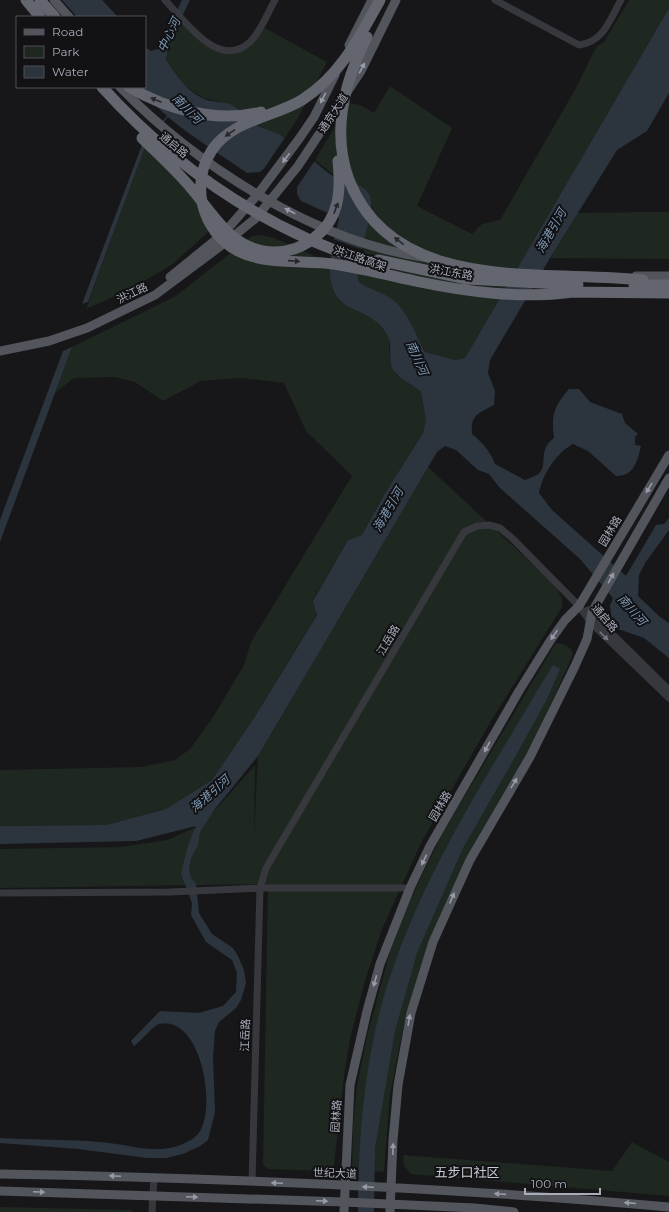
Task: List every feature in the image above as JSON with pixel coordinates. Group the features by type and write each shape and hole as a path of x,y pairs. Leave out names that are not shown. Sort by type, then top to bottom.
{"highway":[{"path":"26,0 39,16"},
{"path":"37,0 51,16"},
{"path":"380,0 344,61 330,78 312,93 292,106 232,131 220,140 213,148 204,167 200,190 203,209 209,223 217,235 239,252 262,258 339,265 428,284 481,292 547,295 573,292"},
{"name":"通京大道","path":"346,86 357,57 387,0"},
{"path":"129,92 180,109 205,115 252,115 270,110 300,96 344,61"},
{"path":"101,88 132,128 182,178 225,230 235,239 258,251 282,252 294,249 315,238 329,223 336,209 340,186 336,122 338,109 346,86"},
{"path":"346,86 340,125 340,140 346,171 351,184 367,211 378,224 410,249 434,260 474,269 562,277 629,279 669,284"},
{"name":"洪江路高架","path":"101,88 136,122 188,168 253,212 300,236 369,262 428,277 474,285 573,292 669,293"},
{"name":"洪江路高架","path":"112,88 128,106 163,139 218,181 258,206 302,229 371,258 467,279 549,285 669,284"}],"main road":[{"path":"20,0 34,16"},
{"path":"54,0 68,16"},
{"name":"通京大道","path":"243,210 272,176 314,117 372,0"},
{"name":"通京大道","path":"256,218 285,185 361,71 396,0"},
{"name":"通启路","path":"101,88 126,117 159,148 185,170 243,210"},
{"name":"通启路","path":"129,92 163,128 187,147 258,194"},
{"name":"洪江东路","path":"258,194 335,232 364,244 398,254 506,270 548,273 669,276"},
{"name":"洪江东路","path":"243,210 256,218 330,252 425,280 498,292 669,296"},
{"name":"洪江路","path":"0,346 27,341 82,324 156,288 223,234 243,210"},
{"name":"洪江路","path":"0,352 49,341 87,328 155,295 256,218"},
{"name":"园林路","path":"344,1212 344,1186 350,1084 367,1010 380,964 410,888 430,846 519,691 550,641 565,620 579,606 669,455"},
{"path":"390,1208 393,1140 398,1085 411,1013 433,942 470,860 530,757 575,666 587,639 592,612 669,478"},
{"name":"世纪大道","path":"0,1174 154,1178 392,1188 588,1200 669,1207"},
{"path":"0,1191 344,1202 390,1208 475,1208 514,1212"}],"street":[{"path":"165,0 206,42 216,48 230,51 250,42 257,34 275,0"},
{"path":"495,0 579,45 589,44 597,40 621,0"},
{"name":"江岳路","path":"252,1182 260,888 266,868 464,532 477,526 490,525 500,528 513,539 579,606"},
{"name":"通启路","path":"579,606 592,612 625,648 669,690"},
{"name":"通启路","path":"579,606 591,622 669,698"},
{"path":"0,893 185,892 260,888 410,888"},
{"path":"152,1212 154,1178"}],"green space":[{"path":"629,0 669,0 669,8 465,358 455,360 425,352 405,314 391,299 376,293 359,282 358,265 364,233 372,205 315,160 349,103 360,105 374,113 390,86 452,128 417,206 472,234 482,224 500,220 576,88 596,47 604,42"},
{"path":"180,21 214,49 242,49 263,27 327,62 298,118 285,138 245,118 237,107 204,98 181,82 166,59 169,44"},
{"path":"145,147 181,182 211,203 220,215 219,222 173,264 127,291 86,309"},
{"path":"669,212 669,259 550,258 578,213"},
{"path":"259,235 274,238 330,263 349,307 374,319 389,337 390,362 397,375 421,392 426,420 423,433 384,495 362,535 348,540 313,600 317,614 254,718 212,780 166,809 106,825 0,826 0,770 141,767 175,760 190,749 213,717 244,665 251,642 352,476 306,431 284,383 241,378 201,381 163,401 135,382 115,377 74,378 55,393 72,347 176,296 252,236"},
{"path":"428,467 555,585 562,598 562,607 491,721 422,841 382,929 365,981 350,1039 344,1076 334,1165 324,1171 269,1169 264,1166 263,1163 268,884 0,888 0,849 121,847 167,840 203,824 255,765 254,837 258,756"},
{"path":"555,644 561,644 569,647 573,655 528,753 423,960 403,1028 390,1095 384,1172 352,1170 353,1125 357,1086 367,1036 389,955 409,902 441,836"},
{"path":"632,1142 669,1162 669,1196 411,1174 404,1166 403,1155 612,1171"},
{"path":"0,1207 131,1210 133,1212 0,1212"}],"water":[{"path":"62,0 102,0 117,16 76,16"},
{"path":"182,0 190,0 169,44 166,59 174,72 190,90 197,95 211,101 227,103 235,106 252,123 285,138 333,176 359,185 367,191 370,196 371,204 368,225 359,261 359,282 392,299 398,304 411,324 425,352 455,360 465,358 669,8 669,93 647,131 617,150 550,258 490,360 488,373 495,391 494,405 477,415 472,423 472,434 486,448 495,464 525,480 536,476 543,467 544,453 549,443 554,438 553,417 555,411 569,389 579,389 590,402 622,414 625,423 638,434 635,437 635,445 641,446 636,463 631,471 627,474 616,476 588,451 573,444 555,459 543,479 539,493 552,510 626,576 656,525 664,524 669,518 669,530 645,563 639,575 638,596 660,617 669,623 669,658 644,638 618,629 612,621 610,606 613,598 580,559 500,488 489,474 478,470 456,450 445,446 437,452 258,756 215,809 200,832 198,845 191,858 189,868 191,878 196,884 199,913 212,934 233,948 244,970 246,983 241,1000 236,1008 219,1022 215,1031 213,1056 215,1112 208,1140 200,1146 183,1154 166,1158 147,1158 78,1149 0,1143 0,1138 88,1141 158,1149 178,1146 191,1140 198,1134 204,1122 206,1086 202,1066 195,1048 186,1033 174,1025 159,1024 134,1046 131,1041 160,1011 199,1013 223,1006 236,992 237,973 232,960 206,942 191,915 192,903 181,874 188,845 196,826 136,841 0,844 0,826 106,825 166,809 212,780 254,718 317,615 313,601 348,540 362,535 384,495 423,433 426,420 421,392 401,378 392,368 390,360 390,343 384,330 372,318 351,308 340,300 334,291 330,268 331,255 339,218 301,201 297,194 297,188 266,167 260,172 247,173 190,134 162,112 140,88 146,88 146,48 151,51 158,49"},
{"path":"142,145 145,147 88,302 82,304"},
{"path":"72,347 0,542 0,520 63,351"},
{"path":"553,665 560,669 547,699 463,848 417,953 395,1031 375,1148 374,1212 358,1212 358,1181 362,1119 370,1056 384,994 394,965 426,887 465,812"}],"pier":[{"path":"286,136 316,159 295,190 266,170 263,170"},
{"path":"333,239 364,250 360,263 330,252"}],"waterway":[{"path":"162,123 169,115"}],"district":[{"name":"五步口社区","path":"467,1172"}],"water label":[{"name":"中心河","path":"169,35"},
{"name":"南川河","path":"187,109"},
{"name":"海港引河","path":"551,231"},
{"name":"南川河","path":"417,358"},
{"name":"海港引河","path":"388,510"},
{"name":"南川河","path":"632,610"},
{"name":"海港引河","path":"210,794"}]}
